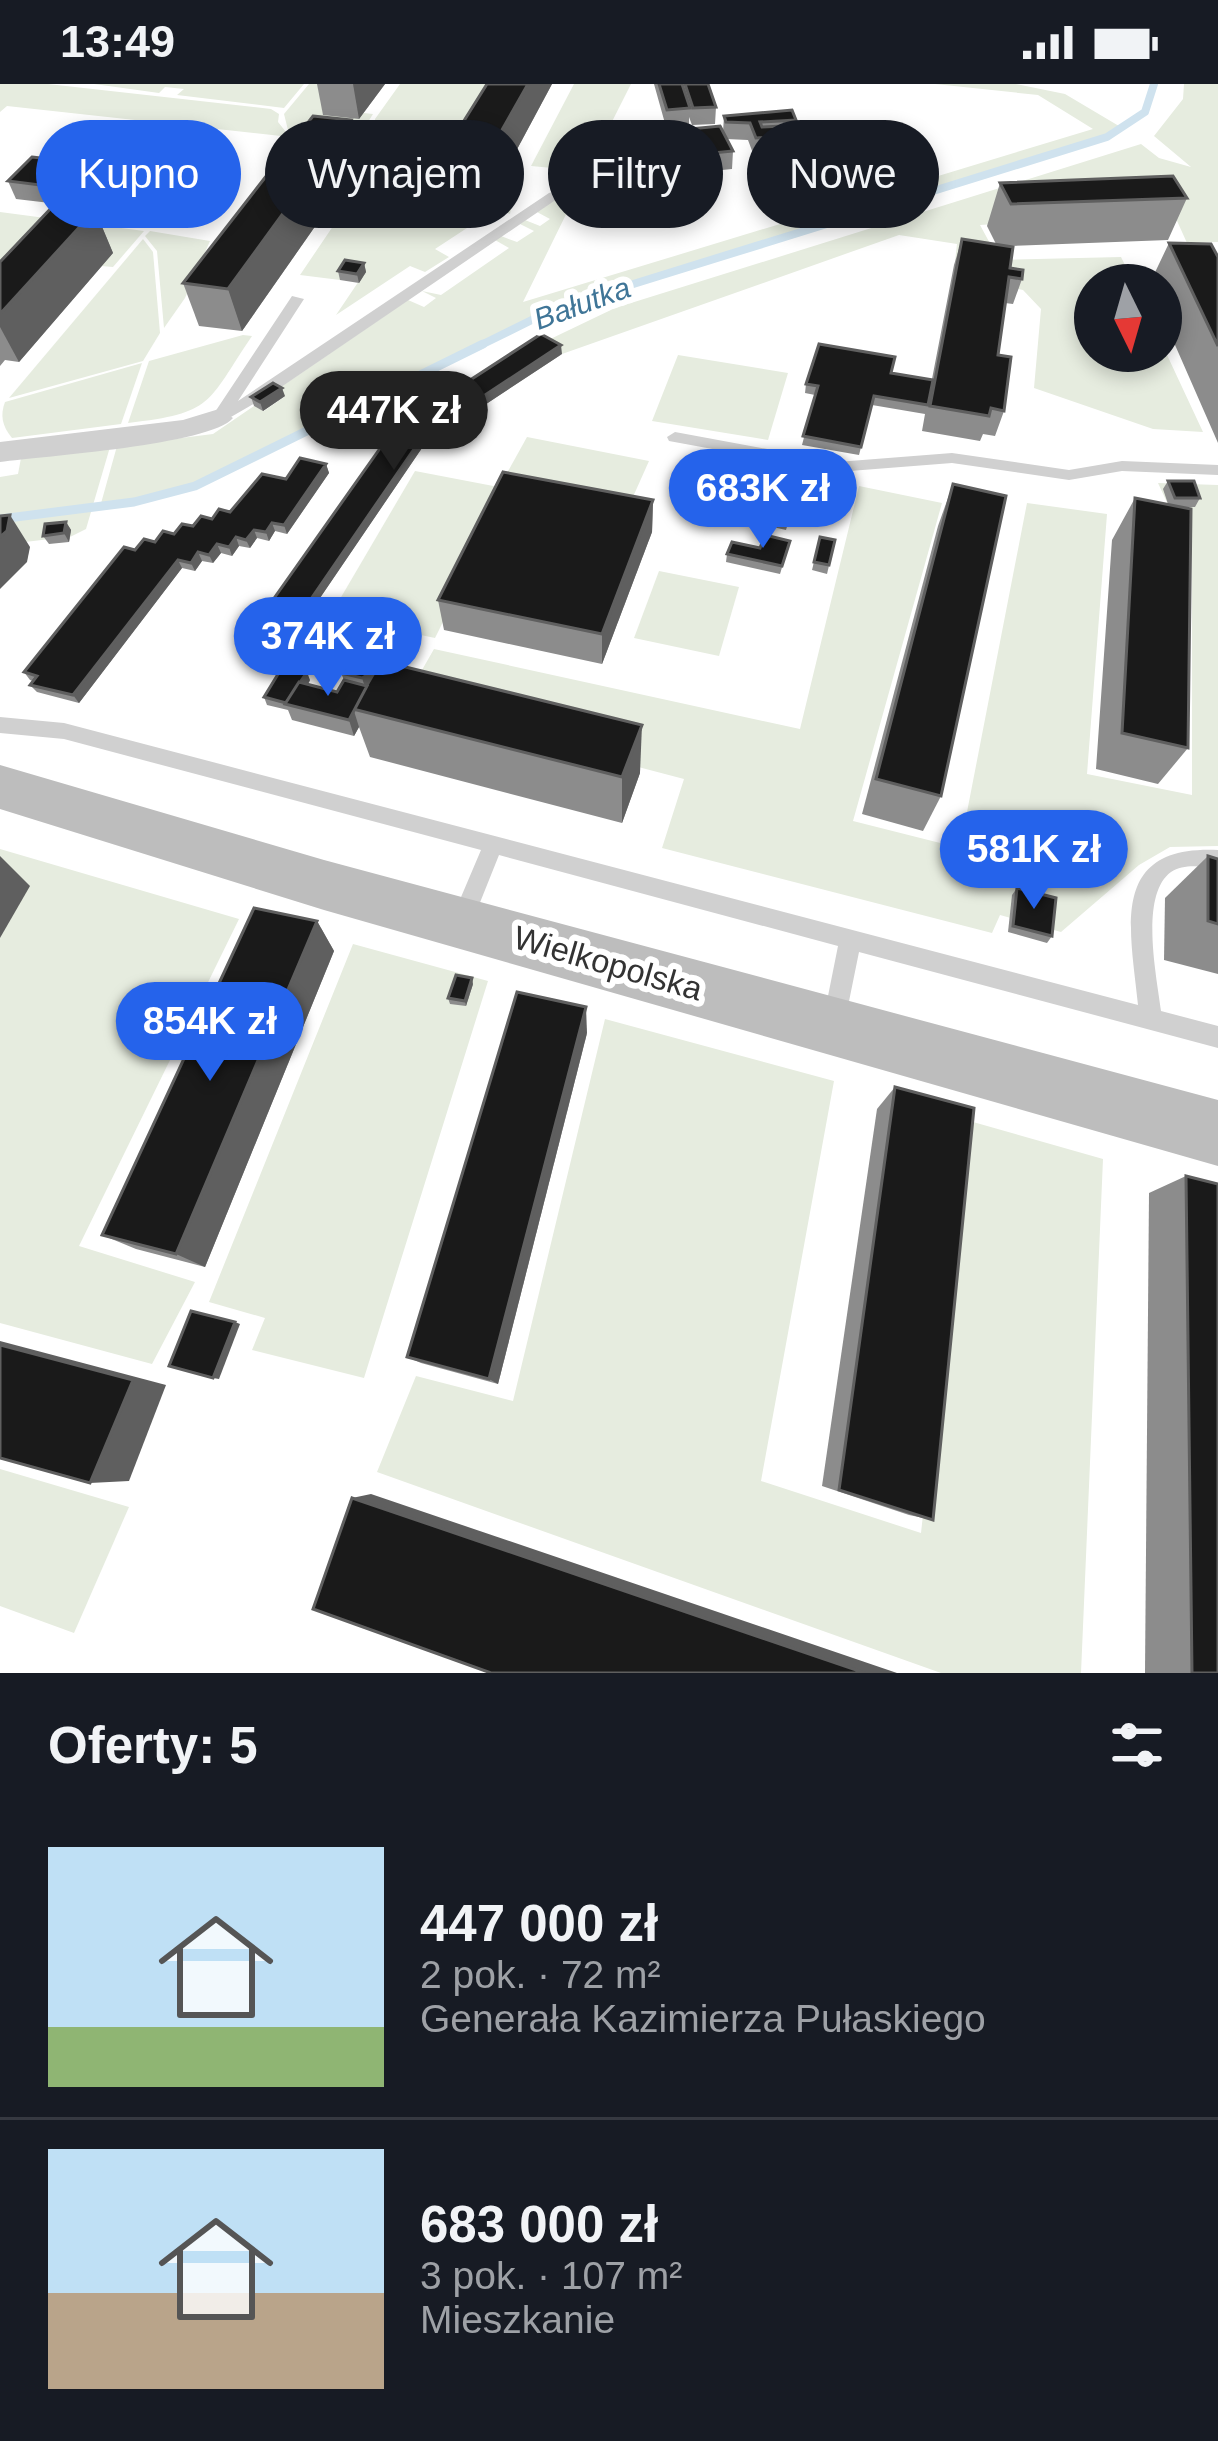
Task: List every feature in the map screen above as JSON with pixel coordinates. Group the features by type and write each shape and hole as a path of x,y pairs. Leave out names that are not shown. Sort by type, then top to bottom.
{"street":[{"path":"0,452 186,429 219,418"},
{"name":"Wielkopolska","path":"0,787 461,922 1218,1133"}],"lane":[{"path":"219,418 266,392 548,199"},
{"path":"219,418 297,299"},
{"path":"675,437 837,467 952,458 1070,476 1122,466 1218,470"},
{"path":"0,724 49,727 1218,1037"},
{"path":"461,922 494,843"},
{"path":"1151,1019 1142,893 1157,868 1186,858 1218,859"},
{"path":"833,1026 850,939"}],"shaded area":[{"path":"0,84 48,84 271,109 279,114 278,120 265,120 265,134 241,132 241,120 135,120 7,106 0,112"},
{"path":"94,84 304,84 284,108 177,95 184,89 165,87 159,93"},
{"path":"309,84 347,84 364,113 373,114 369,120 286,120 284,114"},
{"path":"400,84 515,84 512,120 375,119"},
{"path":"574,84 631,84 613,120 555,120"},
{"path":"935,84 1016,84 1065,94 1124,129 939,187 939,176 1093,129 1038,95"},
{"path":"1184,84 1218,84 1218,242 1187,243 1173,212 980,225 999,260 1121,257 1124,264 1074,264 1074,372 1175,372 1203,432 1153,429 1034,388 1041,309 1023,290 1014,288 1004,270 955,262 957,244 899,235 562,354 542,343 615,308 872,228 939,228 939,207 1141,144 1159,158 1191,167 1154,136 1183,99"},
{"path":"548,134 548,168 531,166"},
{"path":"0,212 36,217 36,228 144,231 113,267 101,266 111,253 0,329"},
{"path":"525,220 540,226 548,220 548,228 559,228 523,302 767,228 806,228 591,295 527,321 217,477 165,495 100,507 117,446 213,434 254,406 264,411 284,397 275,391 408,300 424,307 436,298 422,291 441,295 509,248 495,240 501,236 517,242 534,231 524,226"},
{"path":"332,228 467,228 435,249 449,257 425,272 410,266 336,315 365,272 347,269 340,280 300,275"},
{"path":"150,231 210,241 185,298 164,328 157,251 145,236"},
{"path":"143,239 153,252 160,333 143,361 9,398"},
{"path":"252,336 205,401 177,415 128,423 149,361"},
{"path":"678,355 788,373 768,440 652,421"},
{"path":"142,363 121,424 12,438 6,429 5,402"},
{"path":"527,437 649,461 628,508 502,482"},
{"path":"110,447 86,529 70,537 70,530 50,539 0,545 0,477 18,474 21,458"},
{"path":"415,471 509,489 435,638 330,616"},
{"path":"1158,483 1218,485 1218,846 1170,847 1139,865 1061,932 1000,915 992,933 662,848 684,779 402,705 434,649 800,729 859,486 942,503 853,821 960,848 1027,503 1107,514 1087,774 1192,795 1192,556"},
{"path":"659,571 739,587 719,656 634,638"},
{"path":"0,849 239,919 79,1246 195,1282 152,1364 0,1323"},
{"path":"353,944 488,981 364,1378 252,1350 265,1318 209,1302"},
{"path":"605,1019 834,1081 761,1481 921,1533 966,1120 1103,1159 1081,1673 941,1673 377,1472 416,1376 513,1401"},
{"path":"0,1469 129,1507 74,1633 0,1606"}],"building":[{"path":"487,84 528,84 508,120 464,120"},
{"path":"659,84 682,84 690,108 667,110"},
{"path":"685,84 708,84 716,107 693,108"},
{"path":"792,110 796,120 726,122 724,116"},
{"path":"723,132 733,151 723,152"},
{"path":"32,157 36,157 36,185 8,181"},
{"path":"1173,176 1187,198 1011,204 1000,183"},
{"path":"265,178 265,228 272,228 228,289 183,283 226,228 241,228 241,208"},
{"path":"36,224 36,228 79,228 0,314 0,262"},
{"path":"962,239 1013,247 1010,268 1023,270 1022,279 1009,277 998,355 1011,357 1004,411 991,408 989,416 930,406"},
{"path":"1169,243 1211,244 1218,257 1218,346 1182,264"},
{"path":"345,260 364,263 357,274 338,271"},
{"path":"541,334 561,345 423,436 302,612 270,604 393,430"},
{"path":"819,344 895,357 891,373 933,380 928,405 874,396 861,447 803,436 818,386 806,384"},
{"path":"273,383 282,388 260,402 251,397"},
{"path":"300,458 326,464 284,525 272,523 266,532 254,530 246,540 236,537 229,547 217,544 209,555 198,552 191,563 178,560 73,695 30,685 37,676 24,672 124,547 135,550 144,539 155,542 163,531 174,534 182,524 193,526 201,516 212,519 219,509 230,512 262,474 286,479"},
{"path":"739,463 807,476 790,513 767,508 765,515 754,512 756,506 726,500"},
{"path":"503,472 653,500 602,634 438,600"},
{"path":"1168,481 1194,481 1200,498 1175,498"},
{"path":"953,484 1006,496 941,796 876,779"},
{"path":"1135,498 1191,509 1188,748 1122,733"},
{"path":"10,515 7,531 0,537 0,516"},
{"path":"66,522 64,533 43,536 45,524"},
{"path":"765,535 790,541 782,566 727,554 732,542 760,548"},
{"path":"820,537 835,540 829,565 814,562"},
{"path":"364,632 388,637 369,674 362,678 341,673"},
{"path":"381,661 642,725 622,777 353,709"},
{"path":"283,666 307,672 286,703 264,697"},
{"path":"344,680 367,686 349,720 285,704 299,682 337,692"},
{"path":"1043,825 1093,837 1091,867 1040,854"},
{"path":"1208,856 1218,859 1218,924 1208,921"},
{"path":"1017,888 1056,898 1052,936 1013,926"},
{"path":"254,908 317,921 176,1254 102,1235"},
{"path":"456,975 472,978 465,1001 448,998"},
{"path":"517,992 586,1007 489,1379 407,1357"},
{"path":"895,1087 974,1108 933,1520 839,1490"},
{"path":"1186,1176 1218,1184 1218,1673 1192,1673"},
{"path":"191,1311 235,1322 213,1378 169,1366"},
{"path":"0,1345 133,1380 90,1483 0,1458"},
{"path":"352,1498 865,1673 491,1673 313,1609"}],"waterway":[{"name":"Bałutka","path":"477,347 556,308 1107,137 1145,112 1154,84"},
{"name":"Bałutka","path":"0,519 134,502 195,486 483,344"}]}
